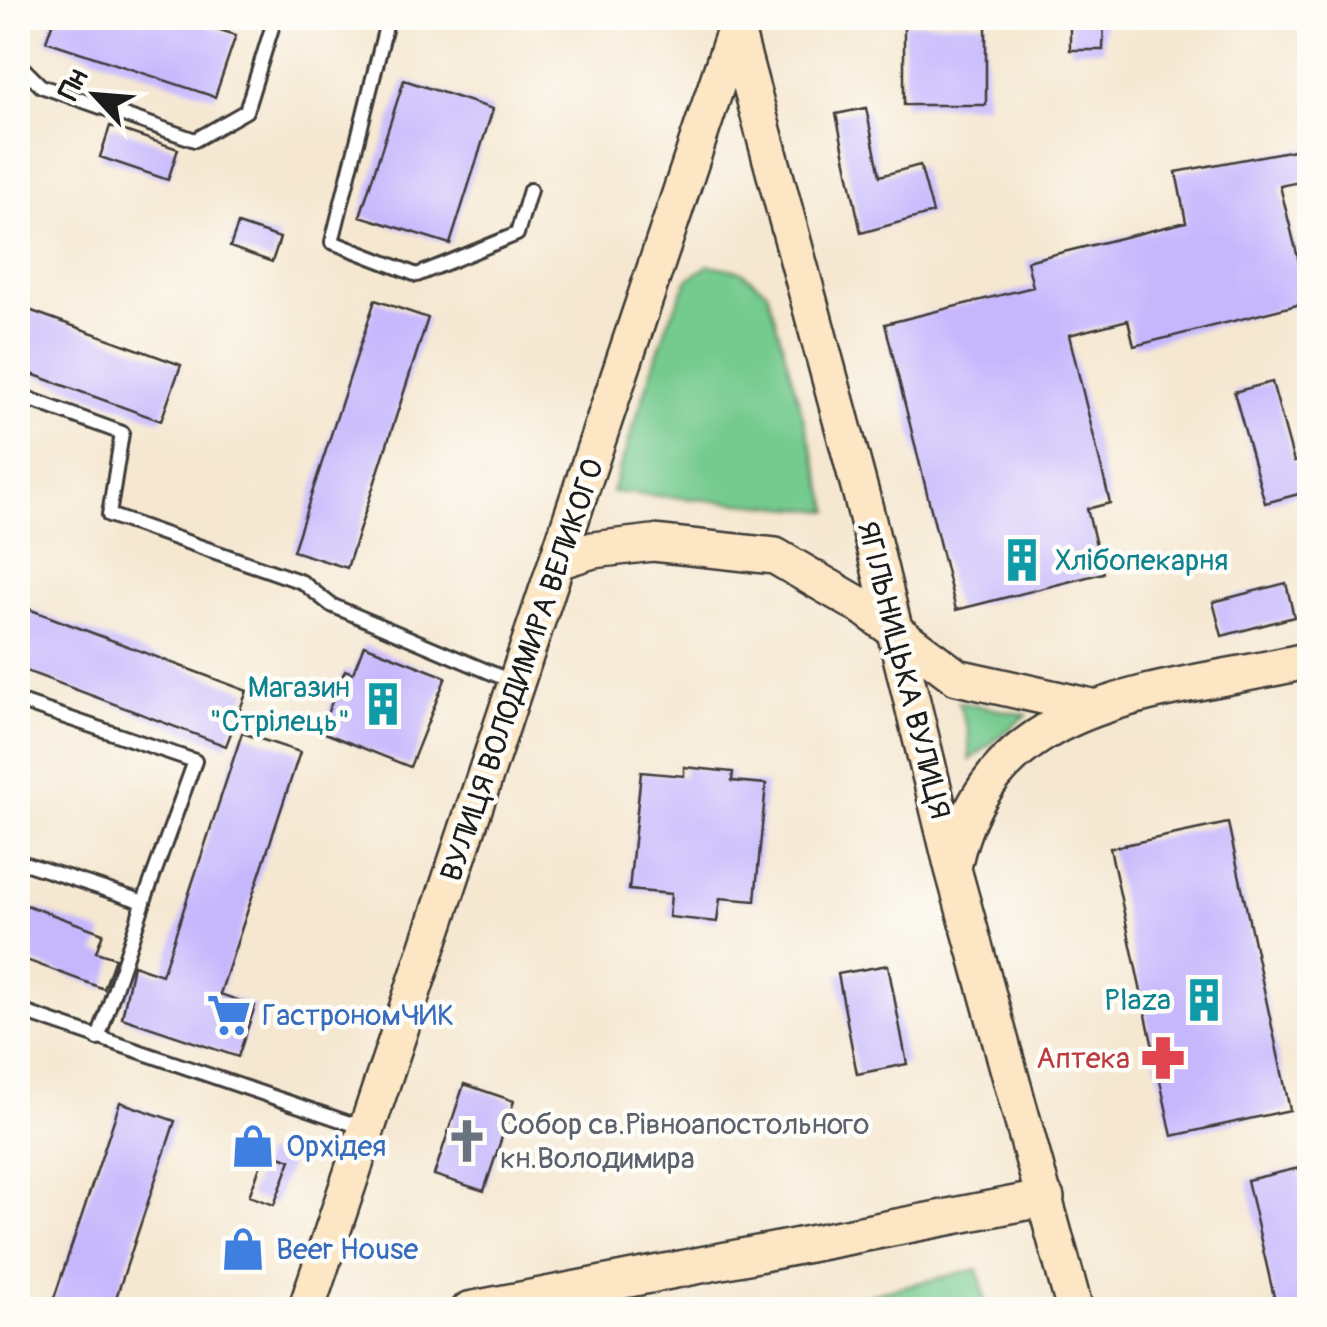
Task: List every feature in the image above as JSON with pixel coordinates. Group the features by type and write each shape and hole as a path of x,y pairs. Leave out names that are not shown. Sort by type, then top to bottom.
{"main road":[{"name":"ВУЛИЦЯ ВОЛОДИМИРА ВЕЛИКОГО","path":"306,1310 738,24"},
{"name":"ЯГІЛЬНИЦЬКА ВУЛИЦЯ","path":"738,24 864,505 953,868 1075,1310"},
{"path":"561,560 593,550 653,543 753,550 795,565 957,677 1092,708"},
{"path":"953,868 962,825 983,785 1013,751 1050,726 1092,708 1308,663"},
{"path":"469,1310 1046,1198"}],"lane":[{"path":"18,62 42,86 195,140 246,111 276,18"},
{"path":"388,18 332,242 418,274 516,234 530,190"},
{"path":"18,394 122,433 109,515 302,582 331,605 518,684"},
{"path":"18,701 195,760 98,1039"},
{"path":"18,861 144,902"},
{"path":"18,1010 367,1129"}],"green space":[{"path":"709,265 740,271 767,291 830,511 612,492 667,325 688,279"},
{"path":"958,702 1027,715 970,760 968,730"},
{"path":"978,1269 987,1309 806,1309"}],"building":[{"path":"54,18 182,18 236,35 215,97 46,41"},
{"path":"1070,18 1104,18 1103,50 1070,50"},
{"path":"904,23 986,23 986,105 904,105"},
{"path":"404,80 493,109 450,244 360,216"},
{"path":"866,108 880,176 920,165 933,213 861,233 836,114"},
{"path":"110,126 178,149 168,180 100,157"},
{"path":"1310,147 1310,180 1280,186 1309,302 1134,346 1128,320 1069,335 1110,503 1087,509 1103,573 956,610 885,324 1033,287 1027,261 1186,222 1176,172"},
{"path":"238,224 280,238 272,262 230,247"},
{"path":"375,300 428,318 347,568 293,551"},
{"path":"18,306 181,365 161,421 18,369"},
{"path":"1272,382 1294,462 1310,458 1310,491 1265,503 1234,392"},
{"path":"1286,583 1294,617 1222,636 1213,602"},
{"path":"18,605 247,691 226,746 18,668"},
{"name":"Магазин \"Стрілець\"","path":"364,645 446,677 410,767 320,731 345,670 353,673"},
{"path":"242,733 300,752 220,994 255,1006 238,1057 122,1018 133,965 162,975"},
{"path":"684,767 733,772 732,781 766,784 755,901 720,898 717,922 669,917 671,894 629,890 641,772 684,776"},
{"name":"Plaza","path":"1228,823 1290,1110 1172,1136 1110,848"},
{"path":"18,902 103,933 96,952 115,958 104,989 18,957"},
{"path":"888,965 907,1064 857,1074 838,974"},
{"path":"464,1084 514,1101 484,1191 434,1175"},
{"path":"120,1102 175,1121 112,1310 50,1310"},
{"path":"266,1151 291,1160 274,1205 249,1196"},
{"path":"1299,1168 1303,1186 1310,1184 1310,1310 1277,1310 1247,1180"}],"place":[{"name":"Хлібопекарня","path":"1022,560"},
{"name":"Магазин \"Стрілець\"","path":"383,704"},
{"name":"Plaza","path":"1204,1000"},
{"name":"ГастрономЧИК","path":"229,1015"},
{"name":"Аптека","path":"1163,1058"},
{"name":"Собор св.Рівноапостольного кн.Володимира","path":"467,1141"},
{"name":"Орхідея","path":"253,1146"},
{"name":"Beer House","path":"243,1249"}]}
